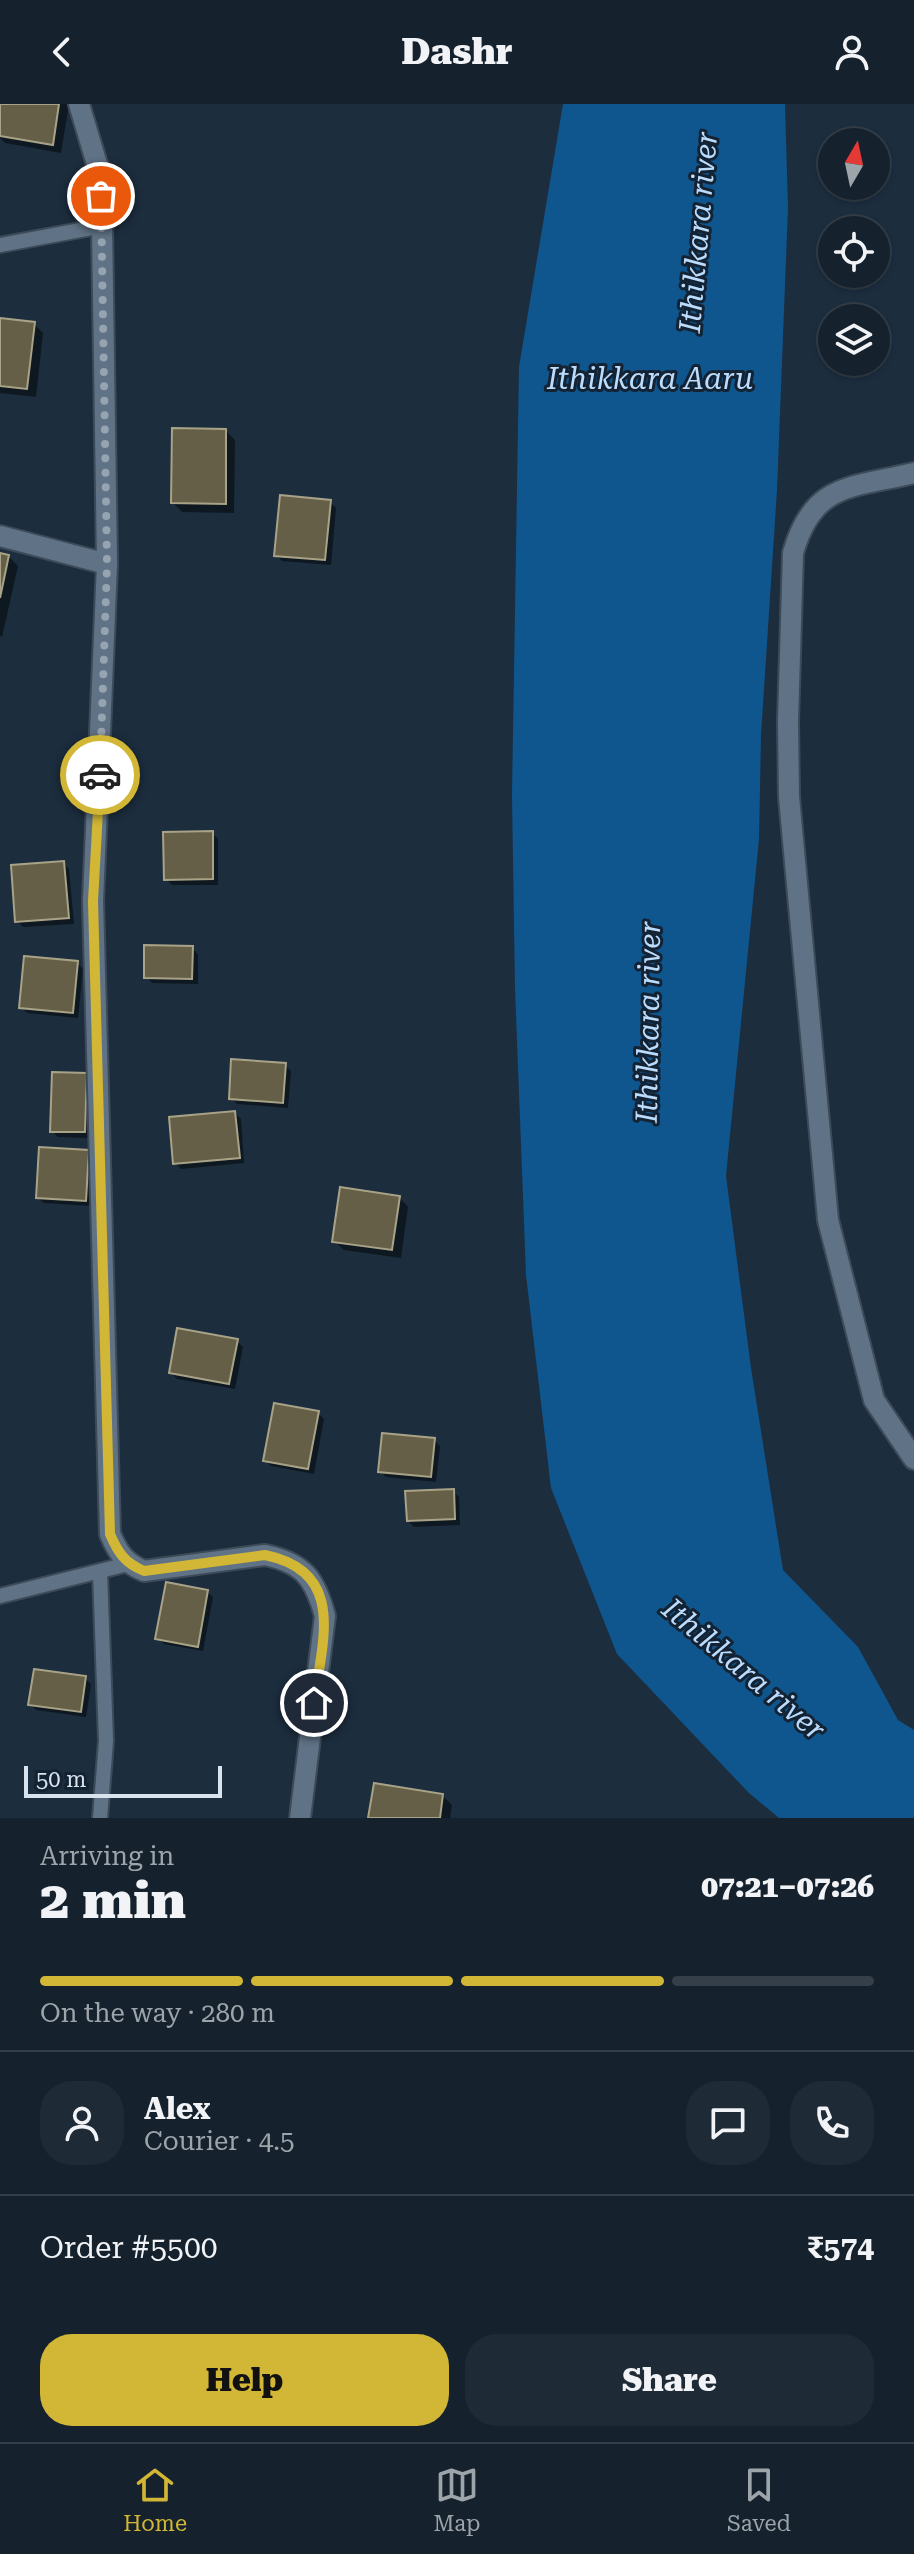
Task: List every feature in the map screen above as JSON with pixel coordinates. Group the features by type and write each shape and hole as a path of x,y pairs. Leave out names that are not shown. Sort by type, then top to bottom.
{"street":[{"path":"79,104 99,171 102,226 107,564 93,901 110,1534 117,1551 128,1564 144,1571 265,1555 281,1558 310,1577 319,1592 325,1616 300,1818"},
{"path":"914,473 834,492 816,505 800,529 793,553 788,721 789,797 828,1220 874,1400 914,1459"},
{"path":"0,536 107,564"}],"lane":[{"path":"0,245 102,226"},
{"path":"0,1596 128,1564"},
{"path":"100,1572 106,1741 100,1818"}],"water":[{"name":"Ithikkara Aaru","path":"563,104 785,104 788,208 777,490 761,735 759,839 726,1176 751,1368 783,1570 858,1647 898,1720 914,1730 914,1818 779,1818 749,1793 617,1654 551,1488 526,1275 515,989 512,794 519,367"}],"building":[{"path":"0,104 59,104 53,145 0,136"},
{"path":"0,318 35,322 27,389 0,386"},
{"path":"172,428 226,429 226,504 171,503"},
{"path":"280,495 331,500 325,560 274,556"},
{"path":"0,553 9,555 0,598"},
{"path":"213,831 213,879 164,880 163,832"},
{"path":"64,861 69,918 15,922 11,865"},
{"path":"144,945 193,946 192,979 144,978"},
{"path":"24,956 78,961 73,1013 19,1008"},
{"path":"231,1059 286,1063 283,1103 229,1099"},
{"path":"52,1072 87,1073 85,1132 50,1132"},
{"path":"235,1111 240,1158 173,1164 169,1117"},
{"path":"39,1147 89,1150 86,1201 36,1198"},
{"path":"340,1187 400,1196 392,1250 332,1242"},
{"path":"177,1328 238,1339 229,1384 169,1373"},
{"path":"274,1403 319,1411 308,1469 263,1461"},
{"path":"382,1433 435,1438 431,1477 378,1472"},
{"path":"454,1489 455,1519 407,1521 405,1491"},
{"path":"166,1582 208,1590 198,1647 155,1639"},
{"path":"34,1669 86,1676 81,1712 28,1705"},
{"path":"374,1783 443,1794 440,1818 368,1818"}],"way so far":[{"path":"100,775 107,564 101,196"}],"route":[{"path":"100,775 93,901 110,1534 117,1551 128,1564 144,1571 265,1555 281,1558 310,1577 319,1592 325,1616 314,1703"}],"water label":[{"name":"Ithikkara river","path":"698,232"},
{"name":"Ithikkara river","path":"648,1022"},
{"name":"Ithikkara river","path":"744,1669"}]}
